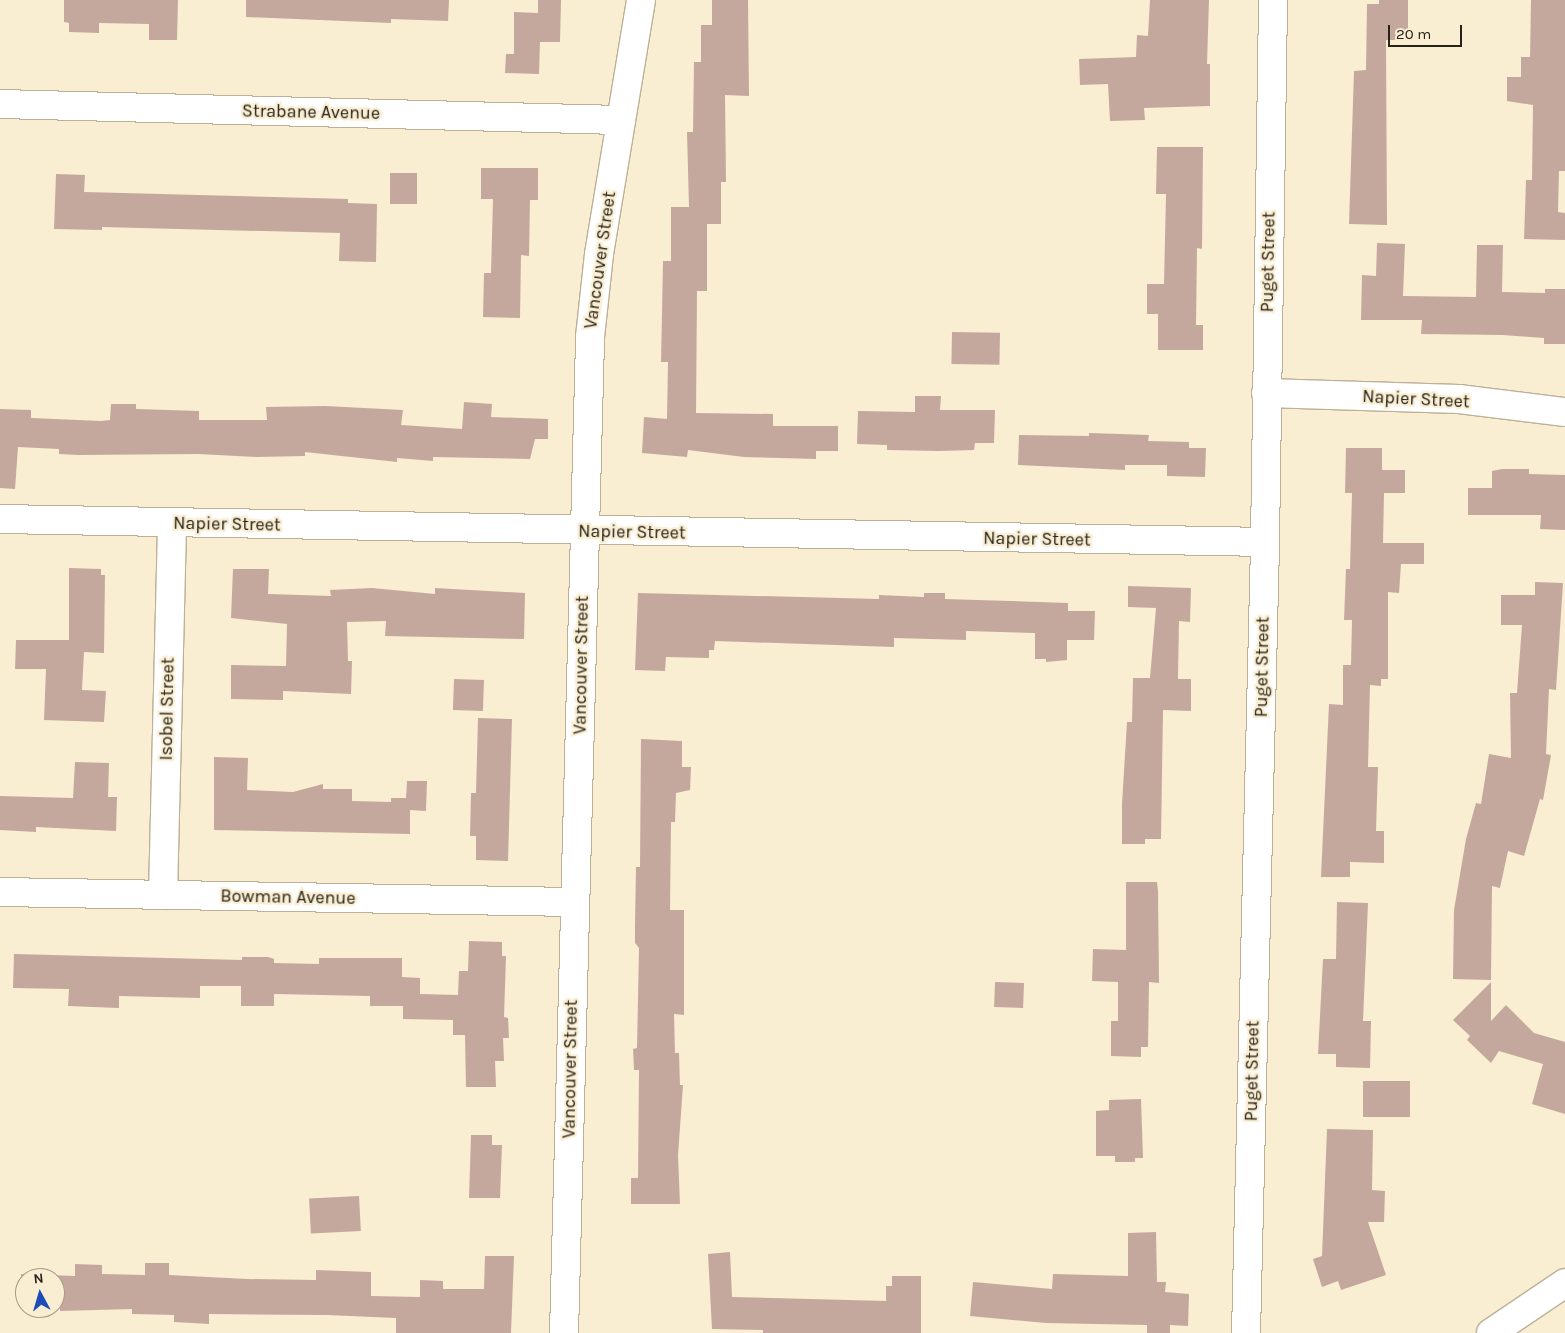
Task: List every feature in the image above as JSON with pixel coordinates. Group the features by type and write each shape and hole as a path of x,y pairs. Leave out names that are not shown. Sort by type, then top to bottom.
{"street":[{"name":"Vancouver Street","path":"564,1333 590,337 621,120 641,0"},
{"name":"Puget Street","path":"1246,1333 1265,542 1273,0"},
{"name":"Strabane Avenue","path":"0,104 621,120"},
{"name":"Napier Street","path":"1266,392 1459,399 1565,412"},
{"name":"Napier Street","path":"0,519 1265,542"},
{"name":"Isobel Street","path":"163,895 172,523"},
{"name":"Bowman Avenue","path":"0,892 575,902"},
{"path":"1491,1333 1565,1284"}],"building":[{"path":"64,0 178,0 177,40 149,40 149,24 99,23 99,33 69,32 69,23 64,22"},
{"path":"246,0 449,0 448,21 391,19 391,23 246,17"},
{"path":"538,0 561,0 560,42 540,42 539,74 505,73 506,54 514,54 514,12 538,13"},
{"path":"712,0 748,0 749,96 725,95 726,182 721,182 721,224 707,224 707,291 697,291 696,413 773,414 773,426 838,426 838,451 816,451 816,459 744,457 688,450 687,457 642,453 644,417 667,419 668,362 661,362 663,261 671,261 671,207 689,207 687,132 693,132 694,62 701,62 701,25 712,25"},
{"path":"1150,0 1209,0 1207,64 1210,64 1210,106 1144,108 1145,120 1110,121 1108,84 1080,85 1079,59 1136,57 1137,35 1148,36"},
{"path":"1379,0 1408,0 1408,40 1386,40 1387,225 1349,224 1354,71 1366,70 1367,4 1379,4"},
{"path":"1531,0 1565,0 1565,171 1559,171 1558,212 1565,213 1565,240 1524,239 1526,180 1532,180 1533,105 1507,101 1507,77 1521,77 1521,57 1530,57"},
{"path":"1157,147 1203,147 1202,249 1197,248 1196,325 1203,325 1203,350 1158,350 1158,314 1147,314 1147,284 1164,284 1166,194 1156,194"},
{"path":"481,168 538,168 538,200 530,200 529,256 521,255 520,318 483,317 484,273 491,273 493,199 481,199"},
{"path":"390,173 417,173 417,204 390,204"},
{"path":"56,174 85,175 84,192 348,199 348,203 377,204 376,262 339,261 340,233 102,227 102,230 54,229"},
{"path":"1377,243 1405,244 1403,296 1476,297 1477,245 1503,245 1502,292 1545,293 1545,289 1565,289 1565,344 1544,344 1544,338 1503,335 1421,334 1422,320 1361,320 1362,275 1376,276"},
{"path":"952,332 1000,333 999,365 951,364"},
{"path":"915,396 941,396 940,410 995,410 994,443 975,443 974,450 939,451 887,450 887,445 857,444 858,411 915,412"},
{"path":"464,402 492,404 491,417 548,419 548,439 535,439 530,459 433,457 433,461 397,458 397,462 305,452 305,456 257,457 198,454 78,455 59,454 59,449 18,447 15,489 0,488 0,409 31,410 31,418 101,421 110,420 111,404 136,404 136,409 199,411 199,420 267,420 266,407 325,406 403,410 401,425 462,429"},
{"path":"1089,433 1149,435 1148,441 1189,442 1189,448 1206,448 1205,477 1167,476 1167,465 1125,465 1125,470 1018,465 1019,435 1089,436"},
{"path":"1346,448 1382,448 1382,470 1405,470 1405,493 1384,493 1383,543 1424,543 1424,564 1401,564 1399,593 1388,592 1388,679 1381,679 1381,686 1370,685 1368,767 1378,767 1376,831 1384,831 1384,863 1350,862 1350,877 1321,877 1329,704 1343,705 1343,665 1351,665 1352,620 1344,620 1346,569 1350,569 1352,493 1345,493"},
{"path":"1529,469 1529,474 1565,475 1565,530 1540,529 1541,515 1468,515 1468,488 1492,488 1492,471"},
{"path":"69,568 101,569 101,575 105,575 104,653 84,652 82,690 106,691 104,722 44,720 46,669 15,669 16,640 69,640"},
{"path":"233,569 269,569 268,594 331,596 330,590 372,588 435,594 435,588 525,593 524,639 385,636 386,621 347,622 348,661 352,661 351,694 283,691 283,700 231,699 231,665 286,666 287,624 231,618"},
{"path":"1535,582 1563,583 1556,690 1549,689 1546,754 1551,755 1543,800 1540,799 1524,856 1508,851 1500,888 1492,886 1491,980 1453,979 1454,910 1466,839 1476,803 1481,804 1489,754 1511,758 1510,693 1517,693 1522,625 1501,625 1501,595 1535,595"},
{"path":"1128,586 1191,588 1190,622 1179,621 1178,679 1191,679 1191,711 1163,710 1161,839 1145,839 1145,844 1122,844 1122,804 1127,722 1132,722 1133,678 1150,678 1156,608 1128,607"},
{"path":"638,593 879,599 879,595 924,597 924,593 945,593 945,599 1068,603 1068,611 1095,611 1094,640 1067,640 1067,660 1046,662 1046,659 1035,659 1035,633 966,631 966,640 894,638 894,647 715,641 714,650 709,650 709,658 666,657 665,671 635,670"},
{"path":"454,679 484,680 483,711 453,710"},
{"path":"478,718 512,719 508,861 476,860 476,836 470,836 471,793 476,793"},
{"path":"641,739 682,741 682,767 691,767 690,790 676,793 675,822 671,822 670,910 684,910 684,1015 674,1014 675,1053 679,1053 680,1085 683,1085 678,1155 680,1204 631,1204 631,1178 638,1178 639,1070 634,1070 633,1049 637,1048 639,948 635,943 635,925 636,867 640,867"},
{"path":"214,757 248,758 247,790 293,792 323,784 323,789 352,789 352,801 391,802 391,798 406,798 407,781 427,781 426,811 410,810 410,834 214,830"},
{"path":"75,762 109,763 108,797 117,797 116,831 36,827 36,832 0,830 0,796 73,798"},
{"path":"1126,882 1157,882 1158,891 1159,983 1149,982 1148,1047 1141,1047 1141,1057 1111,1056 1111,1021 1118,1021 1118,982 1092,981 1093,949 1126,950"},
{"path":"1337,902 1368,903 1363,1021 1371,1021 1370,1068 1336,1067 1336,1054 1318,1054 1323,959 1336,959"},
{"path":"469,941 502,942 502,956 506,956 504,1017 508,1018 509,1038 503,1038 504,1061 495,1061 496,1087 466,1087 465,1035 453,1035 453,1020 403,1019 403,1006 370,1006 370,996 274,994 274,1006 241,1006 241,986 200,986 200,998 119,996 119,1008 68,1006 69,989 13,988 14,954 242,960 242,957 268,957 274,959 274,963 319,964 319,958 402,958 402,977 420,978 420,994 458,995 459,971 468,971"},
{"path":"995,982 1024,983 1023,1008 994,1007"},
{"path":"1491,982 1491,1021 1506,1005 1534,1033 1565,1042 1565,1114 1532,1104 1543,1064 1499,1051 1491,1063 1467,1040 1470,1036 1453,1020"},
{"path":"1363,1081 1410,1081 1410,1117 1363,1117"},
{"path":"1141,1099 1143,1158 1135,1158 1135,1162 1115,1162 1115,1156 1096,1156 1096,1111 1109,1110 1109,1100"},
{"path":"1327,1129 1373,1130 1372,1190 1385,1191 1384,1222 1368,1222 1386,1275 1341,1290 1338,1281 1322,1287 1313,1259 1322,1256"},
{"path":"471,1135 492,1135 492,1145 502,1145 500,1198 469,1198"},
{"path":"359,1196 361,1231 311,1234 309,1199"},
{"path":"1156,1232 1157,1282 1166,1282 1165,1292 1189,1294 1188,1326 1170,1325 1170,1333 1147,1333 1147,1325 1046,1323 970,1316 973,1282 1052,1289 1053,1274 1128,1276 1128,1233"},
{"path":"730,1252 732,1297 886,1301 886,1286 892,1286 892,1276 921,1276 921,1333 763,1333 763,1330 712,1329 708,1254"},
{"path":"485,1256 514,1256 511,1333 396,1333 396,1318 327,1315 209,1314 209,1324 174,1322 174,1315 132,1314 132,1309 65,1311 65,1276 75,1276 75,1264 102,1265 102,1274 145,1275 145,1263 169,1263 169,1275 247,1279 316,1280 316,1270 371,1272 371,1296 420,1297 420,1280 443,1281 443,1289 484,1289"}]}
